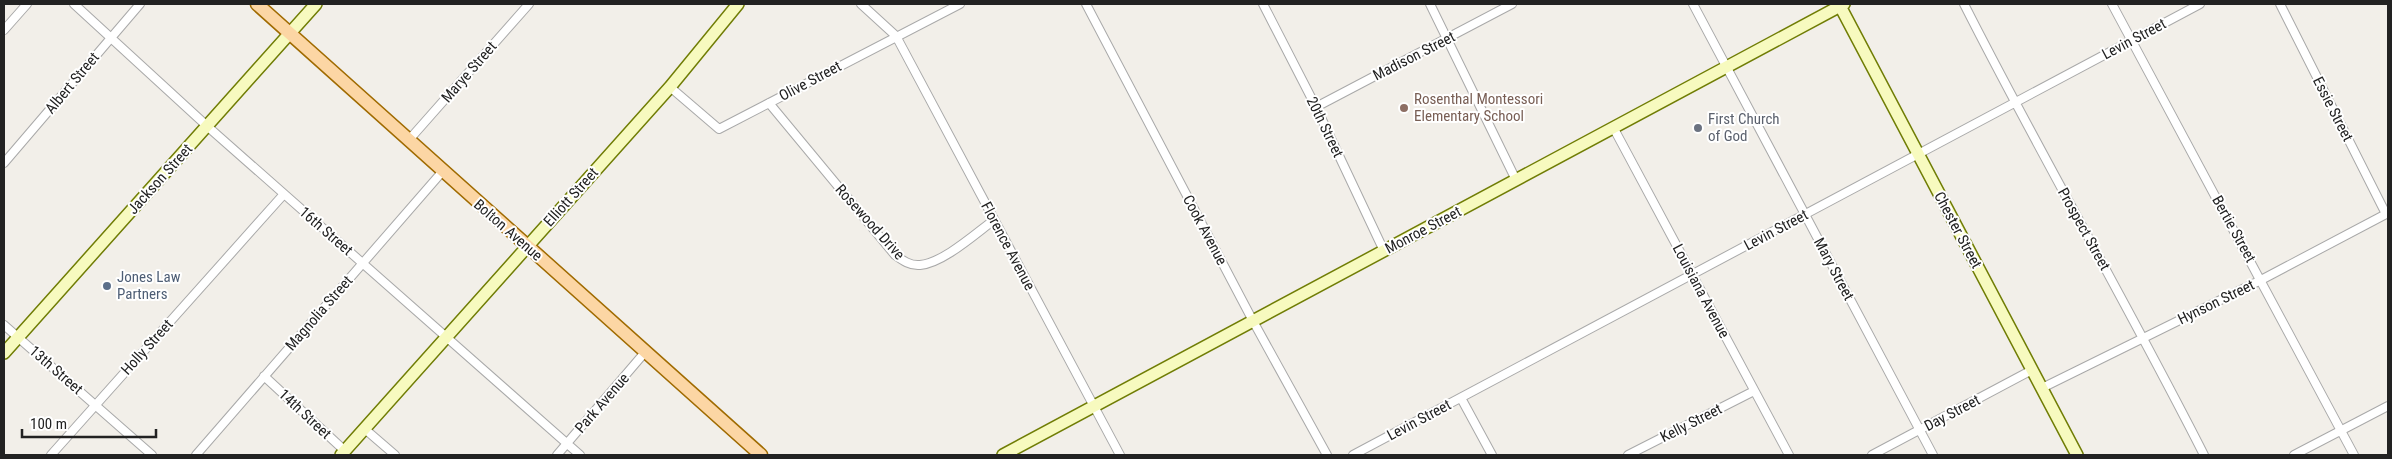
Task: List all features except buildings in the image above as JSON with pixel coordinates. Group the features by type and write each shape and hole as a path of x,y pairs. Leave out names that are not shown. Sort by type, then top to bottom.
{"main road":[{"name":"Bolton Avenue","path":"257,4 442,172 762,455"},
{"name":"Jackson Street","path":"4,353 316,4"},
{"name":"Elliott Street","path":"343,453 366,430 670,87 738,4"},
{"name":"Monroe Street","path":"1003,455 1841,4"},
{"name":"Chester Street","path":"1841,4 2077,455"}],"street":[{"path":"4,30 28,4"},
{"name":"16th Street","path":"74,4 207,126 580,455"},
{"name":"Albert Street","path":"4,163 140,4"},
{"name":"Marye Street","path":"408,141 529,4"},
{"name":"Florence Avenue","path":"861,4 896,36 1120,455"},
{"name":"Olive Street","path":"670,87 719,129 960,4"},
{"name":"Cook Avenue","path":"1086,4 1253,321 1328,455"},
{"name":"20th Street","path":"1263,4 1316,106 1384,251"},
{"path":"1430,4 1516,180"},
{"name":"Madison Street","path":"1316,106 1512,4"},
{"name":"Mary Street","path":"1693,4 1933,455"},
{"name":"Prospect Street","path":"1964,4 2014,103 2144,338 2204,455"},
{"name":"Bertie Street","path":"2112,4 2354,455"},
{"name":"Levin Street","path":"1353,455 2200,4"},
{"name":"Essie Street","path":"2280,4 2387,213"},
{"name":"Rosewood Drive","path":"769,103 895,255 906,263 918,266 935,262 994,220"},
{"name":"Louisiana Avenue","path":"1614,127 1789,455"},
{"name":"Magnolia Street","path":"196,455 442,172"},
{"name":"Holly Street","path":"51,455 284,194"},
{"name":"Hynson Street","path":"2042,388 2261,280 2387,213"},
{"name":"13th Street","path":"4,325 152,455"},
{"name":"Park Avenue","path":"557,455 646,352"},
{"name":"Day Street","path":"1872,455 2032,370"},
{"name":"14th Street","path":"264,376 343,453"},
{"name":"Kelly Street","path":"1628,455 1754,390"},
{"path":"1461,398 1492,455"},
{"path":"2294,455 2388,406"},
{"path":"366,430 395,455"}],"place":[{"name":"Rosenthal Montessori Elementary School","path":"1404,108"},
{"name":"First Church of God","path":"1698,128"},
{"name":"Jones Law Partners","path":"107,286"}]}
